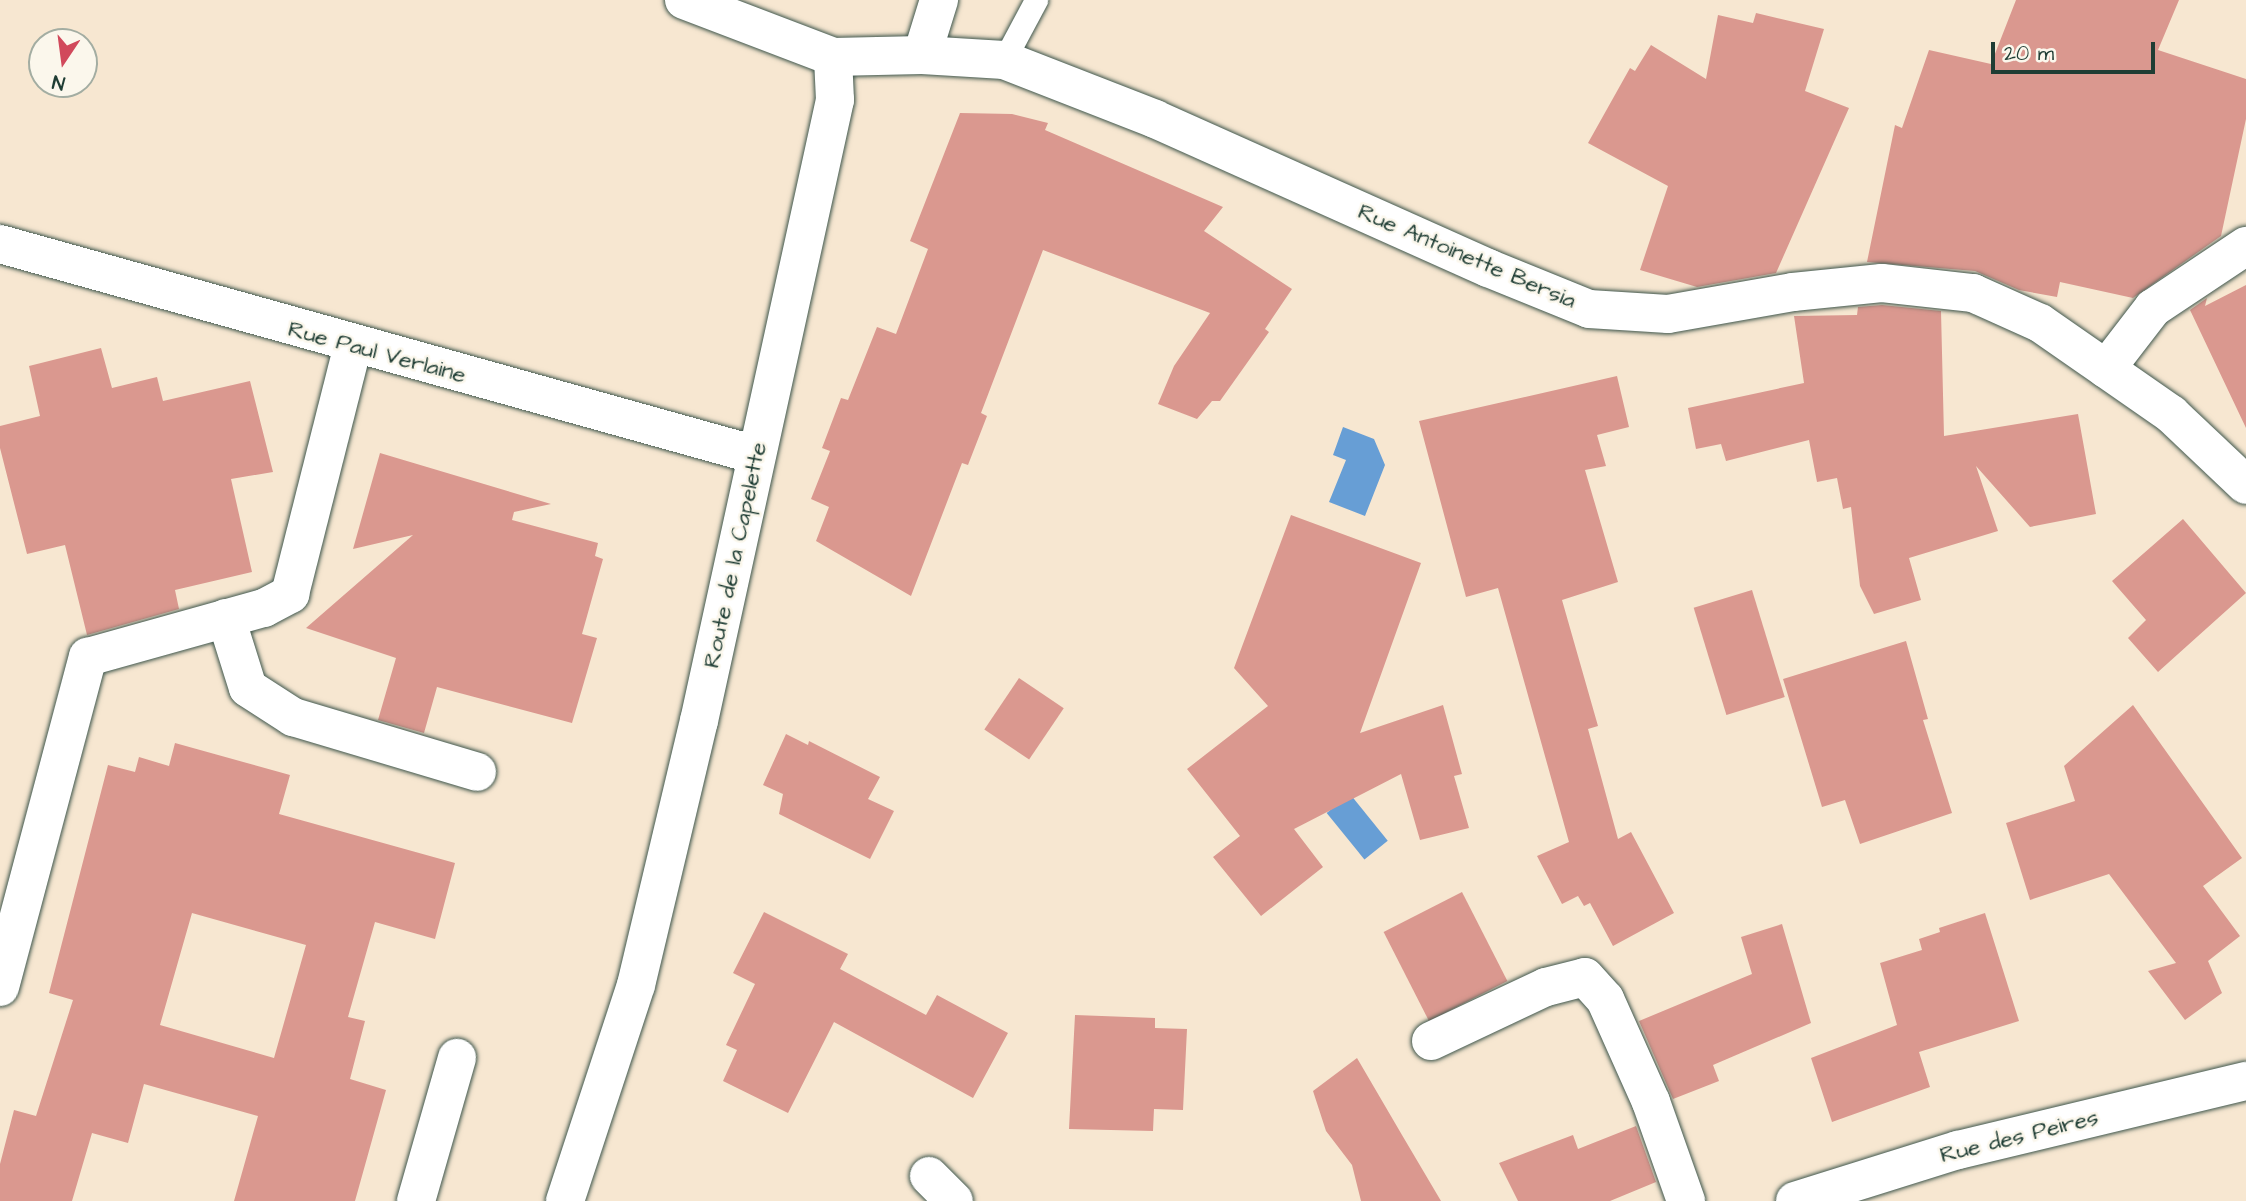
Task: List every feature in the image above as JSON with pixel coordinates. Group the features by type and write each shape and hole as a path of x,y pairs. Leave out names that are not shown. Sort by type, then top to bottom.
{"street":[{"path":"684,0 833,57"},
{"path":"922,55 939,0"},
{"name":"Rue Antoinette Bersia","path":"833,57 922,55 1004,60 1155,119 1488,268 1589,309 1668,314 1793,292 1882,284 1972,293 2040,323 2171,414 2246,485"},
{"name":"Route de la Capelette","path":"565,1201 636,985 835,100 833,57"},
{"name":"Rue Paul Verlaine","path":"0,244 353,345 756,454"},
{"path":"2106,369 2154,308 2246,246"},
{"path":"0,987 88,657 264,608 290,594 353,345"},
{"path":"226,618 248,688 293,717 477,772"},
{"path":"1431,1041 1546,987 1585,977 1605,999 1651,1102 1686,1201"},
{"path":"416,1201 457,1058"},
{"name":"Rue des Peires","path":"1795,1201 1835,1196 1958,1150 2246,1081"}],"lane":[{"path":"1004,60 1037,0"}],"water":[{"path":"1343,427 1374,439 1385,465 1365,516 1329,502 1346,460 1333,455"},
{"path":"1350,794 1388,841 1364,860 1327,813"}],"building":[{"path":"2016,0 2179,0 2158,50 2246,79 2246,119 2221,236 2133,298 2060,282 2057,297 2019,290 1975,271 1867,262 1895,125 1902,128 1929,50 1991,64"},
{"path":"1756,13 1824,29 1805,91 1849,108 1776,273 1697,287 1640,270 1668,186 1588,143 1630,68 1635,71 1651,45 1706,79 1718,15 1753,23"},
{"path":"960,113 1012,114 1048,123 1045,130 1223,207 1204,231 1292,289 1265,329 1269,332 1220,401 1212,401 1197,419 1158,404 1174,366 1210,313 1043,250 981,413 987,416 968,465 962,463 911,596 816,541 829,507 811,499 830,451 822,448 841,398 848,400 877,327 896,334 928,249 910,241"},
{"path":"2246,285 2246,428 2190,310 2207,298 2205,306"},
{"path":"1882,305 1941,311 1944,436 2078,414 2096,514 2030,527 1976,466 1998,531 1909,558 1921,600 1874,614 1860,586 1851,507 1843,509 1837,478 1817,482 1809,440 1726,461 1721,444 1696,449 1688,408 1804,383 1794,316 1857,315 1858,307"},
{"path":"101,348 112,388 157,377 163,401 250,381 273,472 231,479 252,572 175,590 179,609 87,635 65,545 27,554 0,448 0,426 40,416 29,366"},
{"path":"1617,376 1629,427 1597,435 1606,466 1585,470 1618,582 1562,600 1598,726 1588,729 1618,839 1631,832 1674,913 1613,946 1590,903 1584,906 1578,896 1562,904 1537,856 1569,842 1498,588 1466,597 1419,421"},
{"path":"380,453 551,504 514,512 512,520 598,543 595,556 603,559 582,634 597,638 572,723 437,687 424,733 378,720 396,658 306,628 413,535 353,549"},
{"path":"1291,515 1421,563 1360,733 1443,705 1462,774 1454,776 1469,828 1420,840 1401,774 1294,829 1323,867 1261,916 1213,857 1240,836 1187,769 1268,706 1234,668"},
{"path":"2183,519 2246,593 2158,672 2128,638 2146,620 2112,581"},
{"path":"1752,590 1785,697 1726,715 1694,608"},
{"path":"1906,641 1928,719 1923,720 1952,813 1860,844 1845,800 1822,807 1783,679"},
{"path":"1019,678 1064,708 1029,760 984,729"},
{"path":"2133,705 2242,858 2203,886 2240,936 2208,961 2222,993 2185,1020 2148,971 2176,963 2109,874 2030,900 2006,823 2075,801 2064,766"},
{"path":"786,734 808,745 809,741 880,777 868,799 894,811 870,859 779,814 783,794 763,785"},
{"path":"175,743 290,775 279,814 455,863 435,939 375,922 348,1017 365,1021 350,1079 386,1090 355,1201 234,1201 258,1116 144,1084 128,1143 92,1133 72,1201 0,1201 0,1164 14,1110 36,1116 73,1000 49,993 108,765 135,772 139,757 169,766","holes":["192,913 306,945 274,1058 160,1025"]},
{"path":"1462,892 1507,981 1429,1021 1384,932"},
{"path":"764,912 848,954 840,969 926,1015 937,995 1008,1033 973,1098 834,1022 788,1113 723,1081 737,1050 726,1045 755,984 733,973"},
{"path":"1985,913 2019,1021 1919,1052 1930,1087 1832,1122 1811,1058 1897,1025 1880,963 1922,950 1919,939 1940,932 1939,928"},
{"path":"1782,924 1811,1023 1713,1065 1719,1081 1673,1099 1639,1021 1752,974 1741,937"},
{"path":"1075,1015 1155,1018 1155,1028 1187,1029 1183,1110 1154,1109 1153,1131 1069,1129"},
{"path":"1357,1058 1441,1201 1361,1201 1352,1165 1326,1131 1313,1091"},
{"path":"1636,1126 1656,1182 1610,1201 1518,1201 1499,1163 1573,1135 1578,1149"}]}
